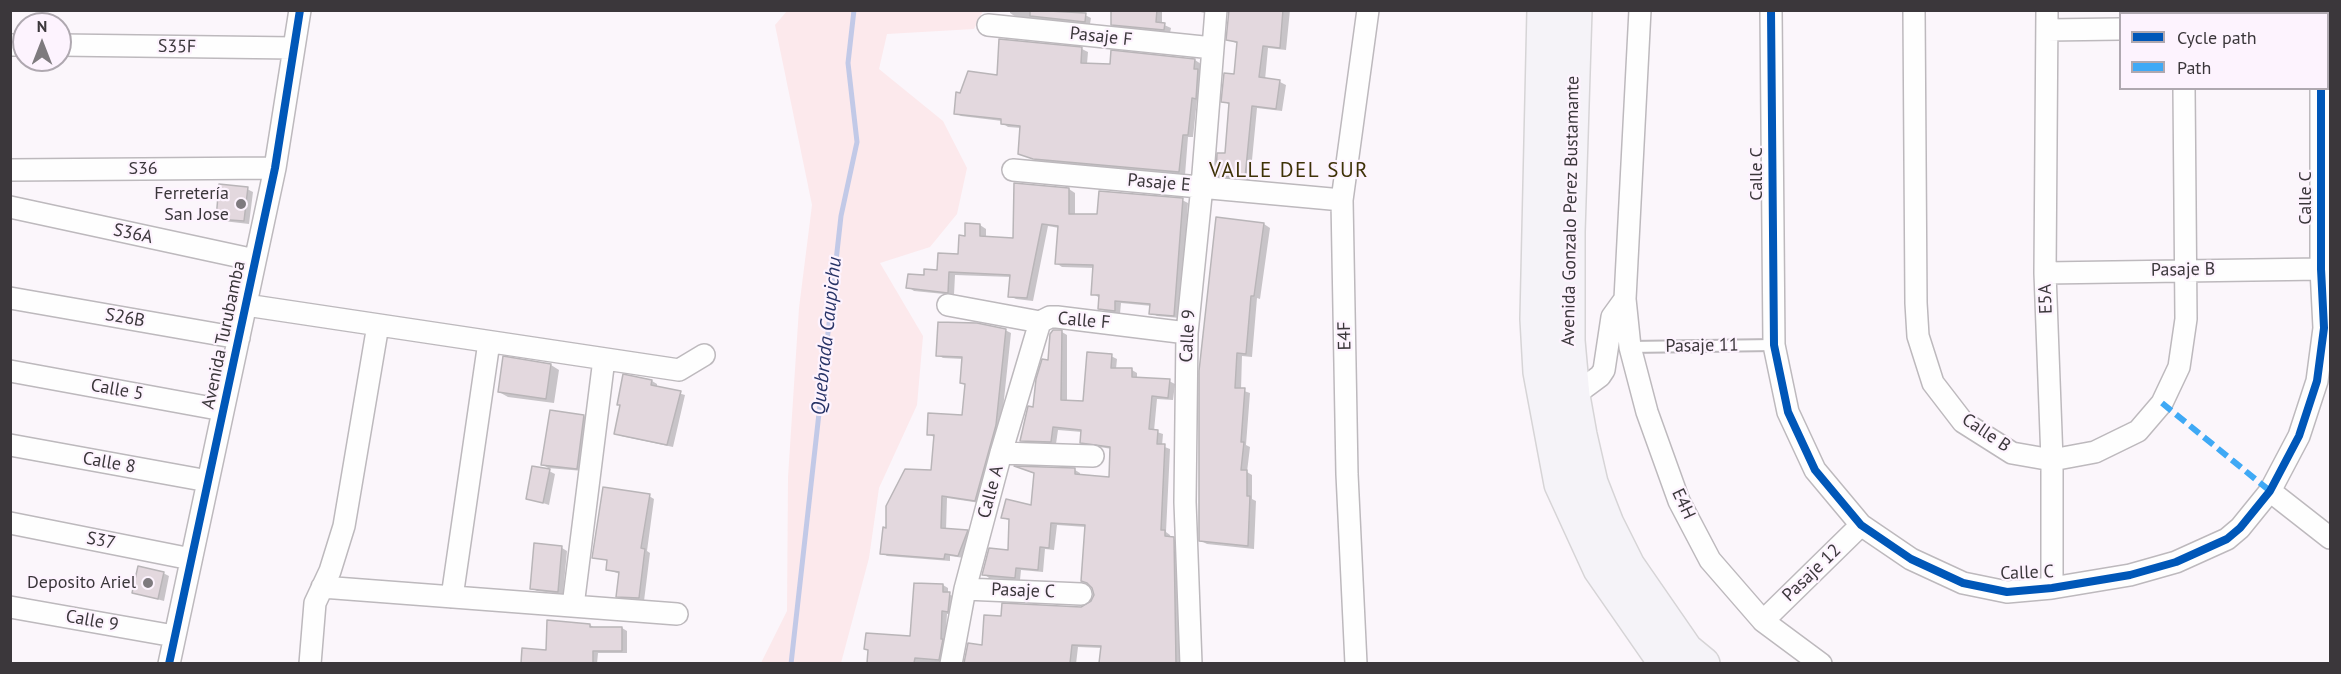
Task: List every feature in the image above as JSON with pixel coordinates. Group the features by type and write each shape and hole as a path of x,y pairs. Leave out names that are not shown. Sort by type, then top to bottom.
{"main road":[{"name":"Avenida Gonzalo Perez Bustamante","path":"1544,10 1537,319 1540,372 1561,484 1600,569 1666,663"},
{"name":"Avenida Gonzalo Perez Bustamante","path":"1575,10 1568,232 1568,341 1573,396 1591,483 1607,524 1628,566 1686,650 1703,663"}],"street":[{"name":"Avenida Turubamba","path":"169,663 275,168 300,10"},
{"name":"Calle 9","path":"1191,663 1185,502 1187,333 1216,10"},
{"name":"E4F","path":"1356,663 1347,474 1342,200 1368,10"},
{"name":"E4H","path":"1640,10 1625,299 1630,347 1647,412 1679,501 1710,560 1763,621 1821,663"},
{"name":"Calle C","path":"1772,10 1774,345 1788,412 1815,470 1862,525 1911,559 1963,582 2007,592 2052,588 2130,575 2176,562 2226,539 2240,528 2270,491 2299,436 2317,381 2324,328 2321,269 2321,90"},
{"name":"Calle B","path":"1914,10 1918,336 1933,382 1963,422 2012,453 2052,460 2095,452 2138,431 2162,403 2179,367 2186,319 2184,90"},
{"name":"E5A","path":"2047,20 2045,273 2052,460 2052,588"},
{"path":"2047,20 2119,29"},
{"name":"Pasaje F","path":"988,26 1213,48"},
{"name":"S35F","path":"72,45 294,48"},
{"name":"S36","path":"10,170 275,168"},
{"name":"Pasaje E","path":"1013,170 1342,200"},
{"name":"S36A","path":"10,207 255,260"},
{"name":"Pasaje B","path":"2045,273 2321,269"},
{"name":"S26B","path":"10,298 238,338"},
{"name":"E4H","path":"1573,396 1600,376 1604,370 1612,317 1625,299"},
{"path":"246,305 679,370 704,355"},
{"name":"Calle F","path":"948,305 1040,322 1056,317 1187,333"},
{"name":"Calle A","path":"951,663 965,589 1001,453 1040,322"},
{"path":"310,663 315,603 330,571 344,526 378,325"},
{"path":"452,597 489,342"},
{"path":"573,606 604,359"},
{"name":"Calle 5","path":"10,371 223,410"},
{"name":"Calle 8","path":"10,445 208,481"},
{"path":"1001,453 1093,456"},
{"path":"2270,491 2331,538"},
{"name":"S37","path":"10,523 191,559"},
{"name":"Pasaje 12","path":"1763,621 1862,525"},
{"path":"322,586 676,614"},
{"name":"Pasaje C","path":"965,589 1081,594"},
{"name":"Calle 9","path":"10,607 174,636"}],"lane":[{"name":"Pasaje 11","path":"1630,347 1774,345"}],"shaded area":[{"path":"787,11 983,11 974,29 887,34 879,69 943,121 967,168 957,214 930,247 880,263 923,336 917,405 879,488 869,558 841,663 761,663 787,611 788,477 799,308 812,205 775,25"}],"building":[{"path":"1030,10 1086,13 1085,22 1030,16"},
{"path":"1111,10 1157,10 1156,22 1165,23 1164,30 1111,25"},
{"path":"1229,10 1283,10 1280,48 1263,46 1259,77 1280,80 1276,109 1252,106 1245,178 1216,176 1217,153 1225,153 1229,103 1221,102 1224,73 1234,74 1237,42 1226,40"},
{"path":"999,39 1082,47 1081,63 1110,64 1111,50 1195,59 1194,69 1198,69 1196,99 1192,98 1188,135 1183,135 1179,172 1033,159 1018,154 1020,126 1001,124 1001,119 954,114 956,92 960,93 968,71 997,75"},
{"path":"1014,183 1069,188 1069,214 1097,214 1099,191 1183,198 1174,316 1149,314 1150,304 1115,301 1115,311 1098,309 1099,295 1091,295 1093,265 1055,264 1058,226 1042,224 1027,298 1008,297 1010,275 949,272 948,293 906,288 908,274 924,275 924,269 937,270 938,253 958,254 959,235 965,236 965,223 980,224 980,236 1013,238"},
{"path":"219,184 248,187 244,221 216,219"},
{"path":"1216,217 1264,223 1254,296 1251,296 1246,354 1237,353 1235,388 1245,388 1241,470 1247,470 1247,496 1250,496 1248,546 1199,541 1199,371"},
{"path":"938,322 977,323 1006,329 996,425 975,501 942,496 941,528 968,530 958,556 945,554 944,559 880,554 883,527 886,528 886,506 905,469 931,470 934,435 927,435 928,413 962,415 965,384 960,383 962,357 936,356"},
{"path":"1053,330 1062,330 1061,400 1083,401 1087,352 1112,354 1111,368 1132,368 1132,377 1170,379 1168,398 1152,396 1149,429 1158,430 1157,444 1165,444 1161,530 1165,530 1165,536 1174,537 1176,663 1099,663 1101,646 1072,645 1070,663 964,663 968,643 982,645 984,615 1001,616 1002,603 1081,607 1091,601 1094,595 1092,588 1081,581 1085,525 1051,523 1049,548 1040,547 1038,570 1016,568 1015,578 982,575 989,548 1008,550 1009,519 1001,518 1006,499 1031,505 1034,473 1014,466 1075,468 1075,474 1109,477 1110,447 1080,443 1081,430 1053,427 1051,442 1020,441 1028,406 1033,407 1036,379 1042,359 1048,360 1050,334"},
{"path":"503,356 551,364 546,399 498,392"},
{"path":"623,374 652,380 651,385 681,391 667,445 614,434"},
{"path":"550,410 584,415 577,469 541,465"},
{"path":"532,466 550,469 543,503 526,499"},
{"path":"603,487 650,494 641,548 645,549 639,598 616,597 619,572 606,570 607,560 592,558"},
{"path":"534,543 562,546 558,592 530,589"},
{"name":"Deposito Ariel","path":"138,566 164,572 158,599 132,593"},
{"path":"914,583 943,584 943,592 950,592 948,612 942,611 941,639 943,639 939,660 915,658 914,663 867,663 868,650 864,649 866,633 910,636"},
{"path":"547,620 590,624 590,627 622,627 622,651 593,651 593,663 521,663 522,648 546,650"}],"waterway":[{"name":"Quebrada Caupichu","path":"791,664 841,216 857,142 848,63 854,10"}],"marked path":[{"path":"2162,403 2270,491"}],"cycle path":[{"path":"169,664 275,168 300,10"},
{"path":"1771,10 1774,345 1788,412 1815,470 1861,525 1911,559 1963,583 2007,592 2052,588 2130,575 2176,562 2227,539 2240,528 2270,491 2299,436 2317,381 2324,328 2321,269 2321,90"}],"place":[{"name":"Ferretería San Jose","path":"241,204"},
{"name":"Deposito Ariel","path":"148,583"}],"district":[{"name":"VALLE DEL SUR","path":"1289,171"}]}
